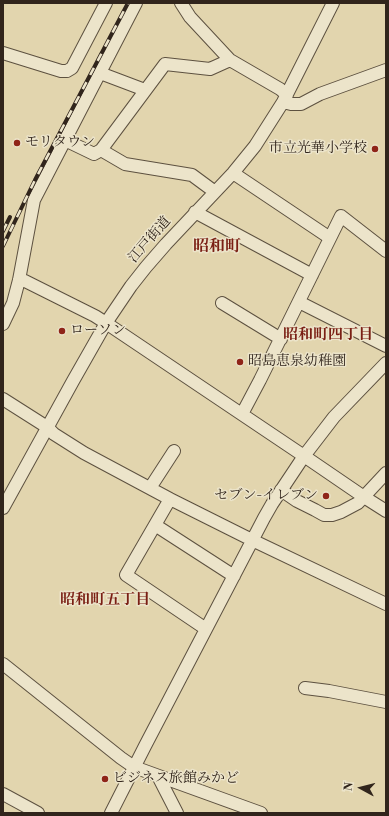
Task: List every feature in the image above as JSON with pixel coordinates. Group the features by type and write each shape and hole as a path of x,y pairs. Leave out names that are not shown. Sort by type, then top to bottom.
{"street":[{"path":"3,53 61,71 67,71 72,68 106,3"},
{"path":"3,324 13,303 19,280 34,200 136,3"},
{"path":"181,3 190,17 230,60 280,89 285,98 291,104 301,104 320,94 386,70"},
{"name":"江戸街道","path":"3,508 106,323 146,267 195,212 233,173 255,146 285,98 333,3"},
{"path":"65,140 94,154 101,150 164,64 210,69 230,60"},
{"path":"100,73 145,90"},
{"path":"101,150 125,164 192,175 215,192"},
{"path":"233,173 330,238"},
{"path":"195,212 312,275"},
{"path":"242,414 342,216 386,251"},
{"path":"19,280 25,281 106,323 386,511"},
{"path":"299,302 386,346"},
{"path":"222,303 281,339"},
{"path":"111,813 252,540 281,490 304,456 334,417 386,362"},
{"path":"3,399 84,453 170,499 386,604"},
{"path":"150,488 174,451"},
{"path":"281,490 297,501 324,515 332,515 358,503 386,474"},
{"path":"170,499 126,575 206,629"},
{"path":"155,525 234,576"},
{"path":"3,664 134,767 261,813"},
{"path":"306,688 386,702"},
{"path":"158,776 176,813"},
{"path":"3,794 33,812"}],"railway":[{"path":"3,246 35,180 128,3"},
{"path":"3,231 10,217"}],"place":[{"name":"モリタウン","path":"17,143"},
{"name":"市立光華小学校","path":"375,149"},
{"name":"ローソン","path":"62,331"},
{"name":"昭島恵泉幼稚園","path":"240,362"},
{"name":"セブン-イレブン","path":"326,496"},
{"name":"ビジネス旅館みかど","path":"105,779"}],"district":[{"name":"昭和町","path":"217,247"},
{"name":"昭和町四丁目","path":"328,335"},
{"name":"昭和町五丁目","path":"105,600"}]}
